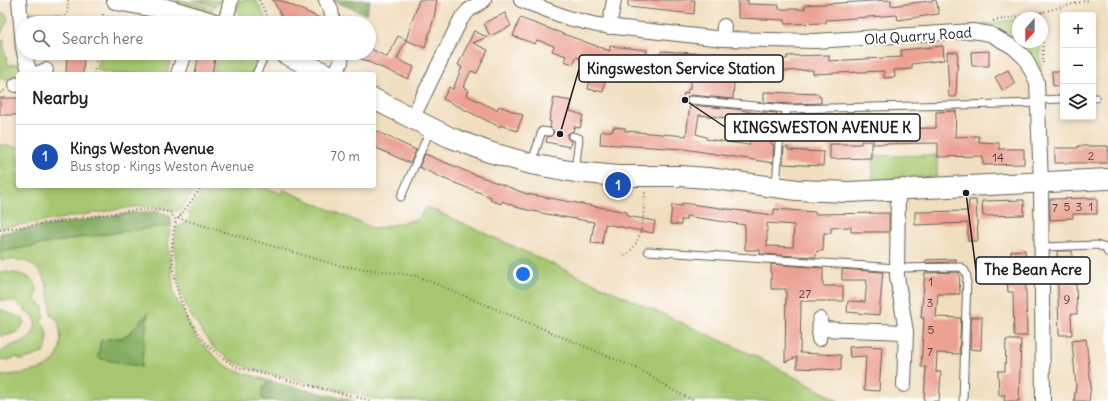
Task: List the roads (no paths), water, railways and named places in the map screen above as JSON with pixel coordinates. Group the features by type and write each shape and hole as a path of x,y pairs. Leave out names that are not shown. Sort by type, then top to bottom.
{"street":[{"path":"19,0 20,16"},
{"path":"227,16 231,0"},
{"path":"326,0 331,10 332,16"},
{"name":"Old Quarry Road","path":"521,0 568,18 609,27 724,32 815,41 973,32 997,37 1019,52 1034,74 1037,82 1042,184 1043,401"},
{"path":"609,27 614,0"},
{"path":"412,119 461,20 469,10 480,1"},
{"path":"110,7 168,4 191,16"},
{"path":"26,60 29,72"},
{"path":"179,72 183,60"},
{"path":"298,60 322,72"},
{"path":"336,72 341,60"},
{"path":"376,99 431,128 489,152 531,164 574,172 647,177 680,176 708,178 776,187 849,192 1042,184 1108,179"},
{"path":"898,190 897,268 906,332 904,386"},
{"path":"820,329 906,332"}],"lane":[{"path":"257,72 263,60"},
{"path":"691,100 787,109 1060,99"},
{"path":"776,187 779,144 787,109"},
{"path":"401,197 431,128"},
{"path":"531,164 542,131 549,132"},
{"path":"572,136 579,138 574,172"},
{"path":"1042,247 1097,245 1105,248 1108,253"},
{"path":"648,251 897,268 959,266 965,271 967,276 963,401"}],"place":[{"name":"KINGSWESTON AVENUE K","path":"685,100"},
{"name":"Kingsweston Service Station","path":"560,134"},
{"name":"Kings Weston Avenue","path":"618,185"},
{"name":"The Bean Acre","path":"966,193"}]}
